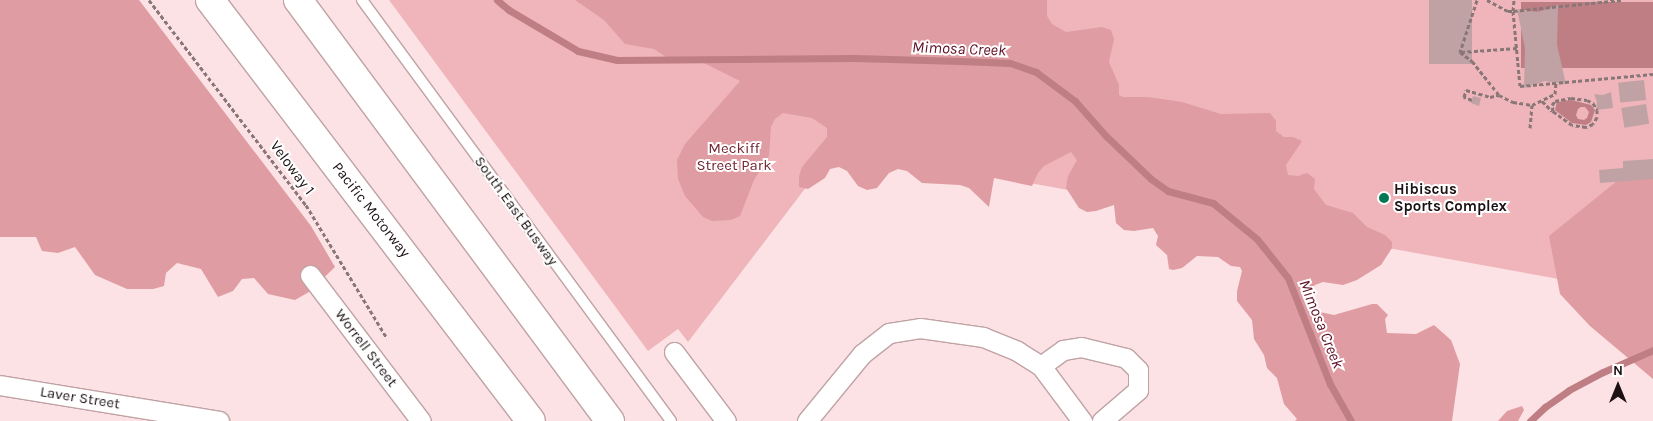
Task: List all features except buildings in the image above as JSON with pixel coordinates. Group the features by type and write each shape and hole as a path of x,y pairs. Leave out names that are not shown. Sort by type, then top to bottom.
{"highway":[{"name":"Pacific Motorway","path":"210,0 531,421"},
{"path":"298,0 610,421"}],"street":[{"name":"Worrell Street","path":"310,276 421,421"},
{"path":"807,421 862,354 889,333 920,328 983,337 1017,351 1041,366 1082,421"},
{"path":"1041,366 1063,350 1081,347 1126,358 1138,370 1138,390 1102,421"},
{"path":"674,352 726,421"},
{"name":"Laver Street","path":"0,385 219,421"}],"lane":[{"name":"South East Busway","path":"362,0 671,421"}],"path":[{"name":"Veloway 1","path":"149,0 306,204 388,340 386,346 374,360"},
{"path":"1460,52 1477,0"},
{"path":"1487,0 1508,11 1622,0"},
{"path":"1514,0 1513,11 1520,86 1653,74"},
{"path":"1460,52 1516,48"},
{"path":"1460,52 1472,61 1499,95 1513,102 1532,105 1542,101 1555,94 1556,83"},
{"path":"1472,100 1464,97 1466,90 1490,97 1499,95"},
{"path":"1542,101 1564,122 1579,127 1593,124 1597,117 1597,110 1593,104 1579,98 1555,101 1552,105 1553,111"},
{"path":"1530,128 1532,105"}],"green space":[{"path":"0,0 139,0 311,226 335,267 309,292 295,300 268,294 254,278 242,279 233,291 218,297 201,269 177,263 166,273 164,286 153,289 127,289 95,275 75,247 58,253 42,251 36,237 0,237"},
{"name":"Hibiscus Sports Complex","path":"389,0 1653,0 1653,296 836,148 688,342 678,329 648,351"},
{"name":"Meckiff Street Park","path":"575,0 1047,0 1047,16 1052,24 1066,32 1102,27 1111,30 1114,39 1109,62 1119,85 1119,95 1123,97 1148,97 1182,102 1221,114 1270,113 1276,121 1276,131 1284,137 1293,137 1302,141 1286,165 1288,175 1298,176 1307,173 1315,179 1314,189 1326,205 1353,213 1367,227 1385,235 1392,242 1392,248 1381,265 1357,280 1343,285 1323,282 1315,285 1309,292 1308,302 1320,312 1334,315 1377,304 1388,315 1385,319 1387,333 1416,334 1434,325 1451,340 1460,364 1452,421 1295,421 1297,419 1284,404 1277,378 1267,368 1264,355 1254,339 1252,320 1237,301 1237,291 1242,271 1240,267 1231,266 1218,257 1197,256 1182,268 1169,269 1167,255 1156,245 1158,236 1153,228 1134,231 1124,230 1116,223 1114,205 1087,212 1079,208 1066,188 1068,176 1077,160 1071,152 1044,166 1038,173 1032,186 994,178 989,207 969,188 960,185 922,183 907,171 898,169 889,173 877,188 867,190 858,186 847,171 839,167 830,169 825,178 808,189 799,187 799,176 802,167 827,137 827,128 812,118 783,113 775,119 771,127 769,156 754,180 740,216 731,220 712,221 703,217 685,196 678,179 677,160 685,144 740,81 692,57 666,57 654,49 625,44 604,20"},
{"path":"1653,173 1653,379 1590,326 1560,294 1549,236 1617,181"},
{"path":"1522,406 1524,410 1518,421 1498,421 1507,411"}],"shaded area":[{"path":"1521,2 1653,2 1653,68 1521,68"},
{"path":"1571,100 1591,105 1595,110 1591,122 1586,125 1572,123 1555,110 1557,102","holes":["1585,107 1589,112 1587,118 1584,120 1578,119 1576,115 1578,109"]}],"waterway":[{"name":"Mimosa Creek","path":"497,0 509,10 578,51 617,60 854,58 961,61 1010,63 1036,72 1075,101 1106,136 1151,179 1168,191 1213,203 1257,239 1288,278 1330,384 1351,421"},
{"name":"Mimosa Creek","path":"1530,421 1545,407 1569,390 1603,372 1653,350"}],"place":[{"name":"Hibiscus Sports Complex","path":"1384,198"}]}
